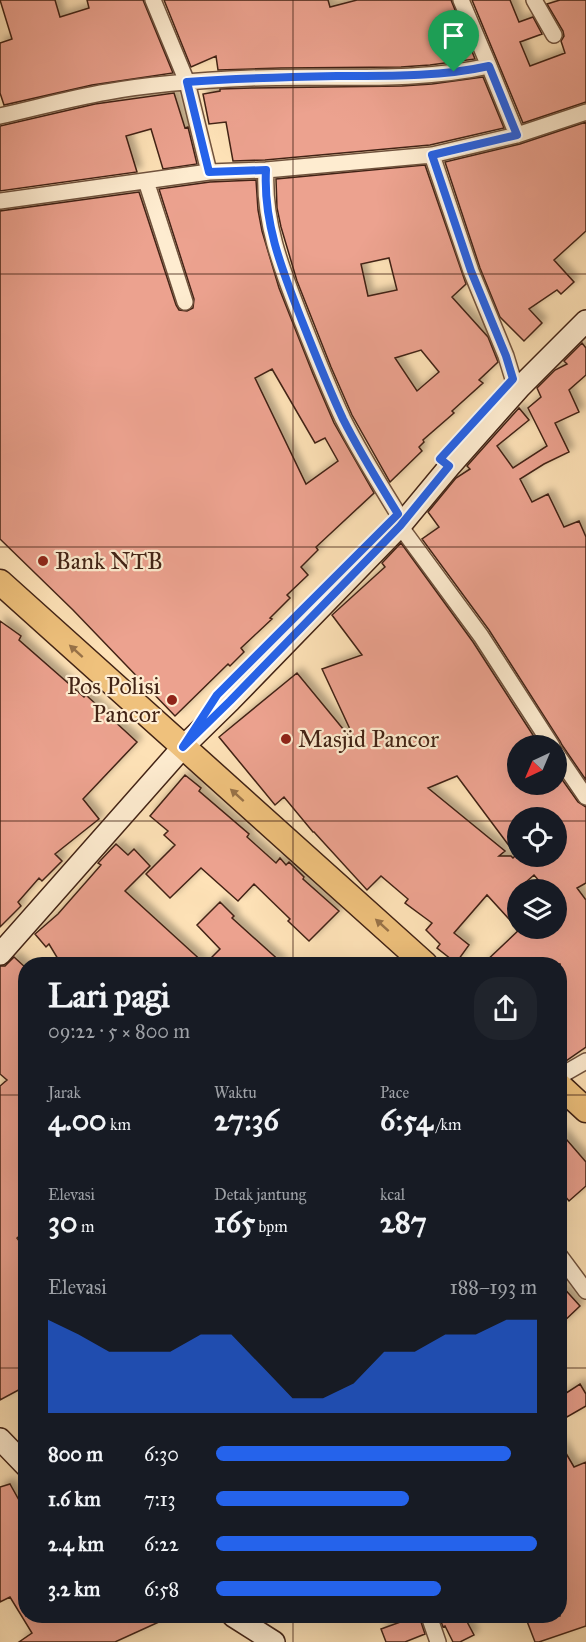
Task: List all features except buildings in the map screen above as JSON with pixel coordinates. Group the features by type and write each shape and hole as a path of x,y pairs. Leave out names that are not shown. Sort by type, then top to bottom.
{"main road":[{"path":"0,954 183,747 217,695 399,520 513,379 586,305"},
{"path":"445,463 586,321"},
{"path":"0,582 417,957"},
{"path":"0,1439 18,1458"},
{"path":"244,1623 274,1642"}],"street":[{"path":"153,0 187,82 209,172"},
{"path":"461,0 517,135"},
{"path":"534,0 554,35"},
{"path":"0,116 107,91 187,82 255,78 405,76 464,71 489,66"},
{"path":"0,201 209,172 266,170 432,155 517,135 586,112"},
{"path":"432,155 471,271 506,356 513,379"},
{"path":"266,170 267,207 283,274 344,422 399,520 481,636 545,735"},
{"path":"146,181 185,302"},
{"path":"567,769 586,797"},
{"path":"567,1094 586,1060"},
{"path":"567,1265 586,1291"},
{"path":"431,1623 438,1642"}],"place":[{"name":"Bank NTB","path":"43,561"},
{"name":"Pos Polisi Pancor","path":"172,700"},
{"name":"Masjid Pancor","path":"286,739"}],"route":[{"path":"489,66 517,135 432,155 471,271 506,356 513,379 440,459 449,466 400,526 183,747 217,695 398,514 344,422 280,266 267,207 266,170 209,172 187,82 255,78 405,76 454,72 489,66"}]}
